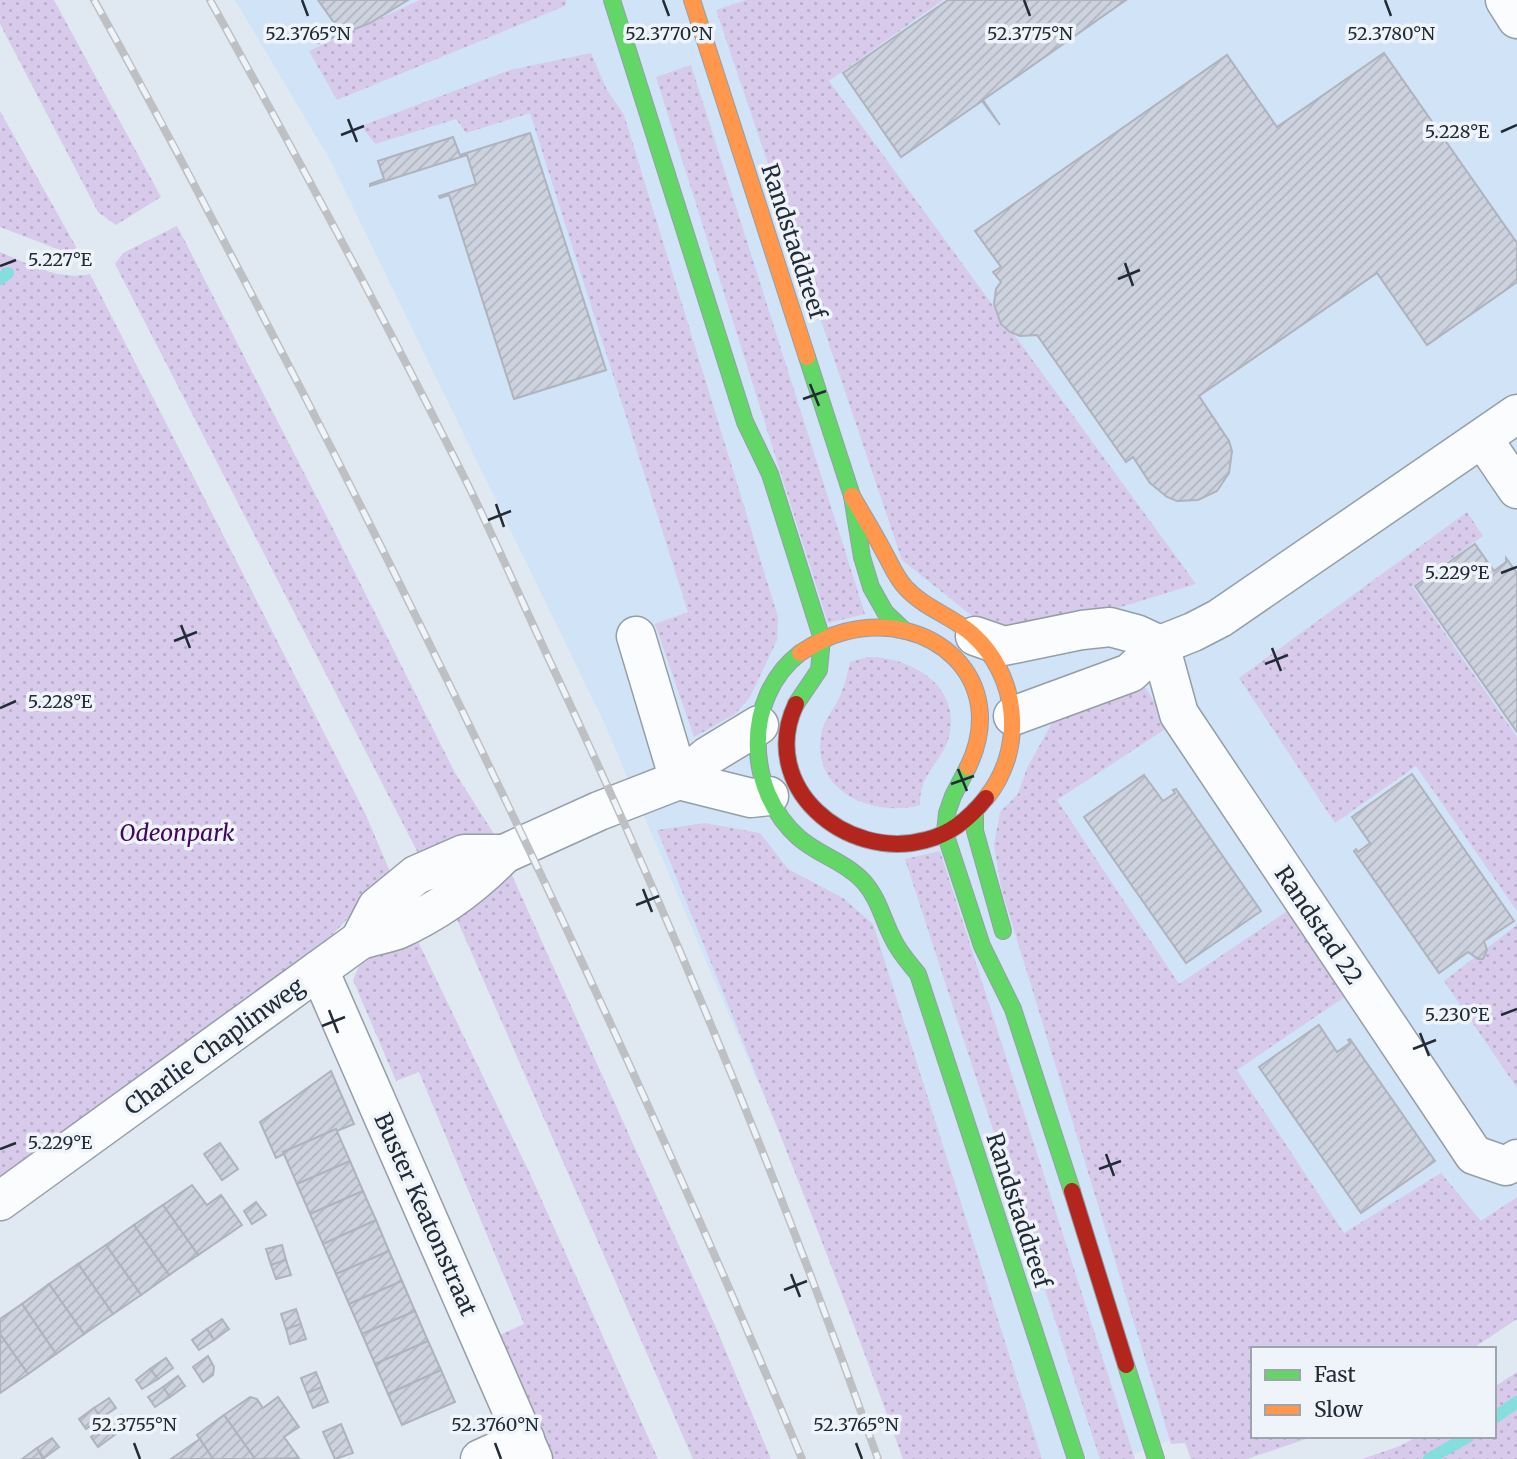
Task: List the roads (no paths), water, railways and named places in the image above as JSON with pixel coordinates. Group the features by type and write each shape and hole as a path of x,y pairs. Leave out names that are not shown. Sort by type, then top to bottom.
{"main road":[{"name":"Randstaddreef","path":"692,0 852,496 872,589 885,612 905,631"},
{"path":"612,1 745,422 770,474 822,639 819,670 790,718 787,759 793,778 785,797"},
{"path":"745,422 747,462"},
{"name":"Randstaddreef","path":"852,496 901,583 920,601 975,636"},
{"path":"975,636 983,671 1013,716 1010,746 998,780 975,810 945,833 908,844 889,844 870,840 831,825 815,812 785,797 759,761 759,725 772,687 796,648 863,629 905,631 924,636 956,658 983,671"},
{"path":"983,671 976,691 981,711 977,751 949,799 945,833 982,946 1013,1009 1156,1459"},
{"name":"Randstaddreef","path":"785,797 779,816 792,832 812,848 851,870 870,889 893,941 918,974"},
{"path":"975,810 975,831 1007,951 1013,1009"},
{"path":"870,840 886,862"},
{"name":"Randstaddreef","path":"918,952 918,974 1076,1459"}],"street":[{"path":"1505,0 1517,19"},
{"path":"1013,716 1130,673 1160,645 1220,618 1517,414"},
{"path":"1483,439 1517,489"},
{"path":"975,636 1004,646 1110,627 1136,634 1160,645"},
{"path":"636,636 679,780 751,798 785,797"},
{"path":"983,671 1115,643 1160,645"},
{"name":"Randstad 22","path":"1160,645 1179,714 1474,1155 1506,1166 1517,1159"},
{"name":"Charlie Chaplinweg","path":"0,1200 363,937 396,930 433,911 479,879 504,854 599,811 679,780 708,756 759,725"},
{"name":"Buster Keatonstraat","path":"318,970 529,1449"},
{"path":"480,1459 529,1449"}],"waterway":[{"path":"0,279 8,273"},
{"path":"1496,1417 1517,1402"},
{"path":"1429,1459 1466,1438"}],"railway":[{"path":"94,0 301,389 499,786 685,1188 802,1459"},
{"path":"210,0 342,241 468,485 592,752 680,951 763,1153 878,1459"}],"park label":[{"name":"Odeonpark","path":"177,832"}]}
